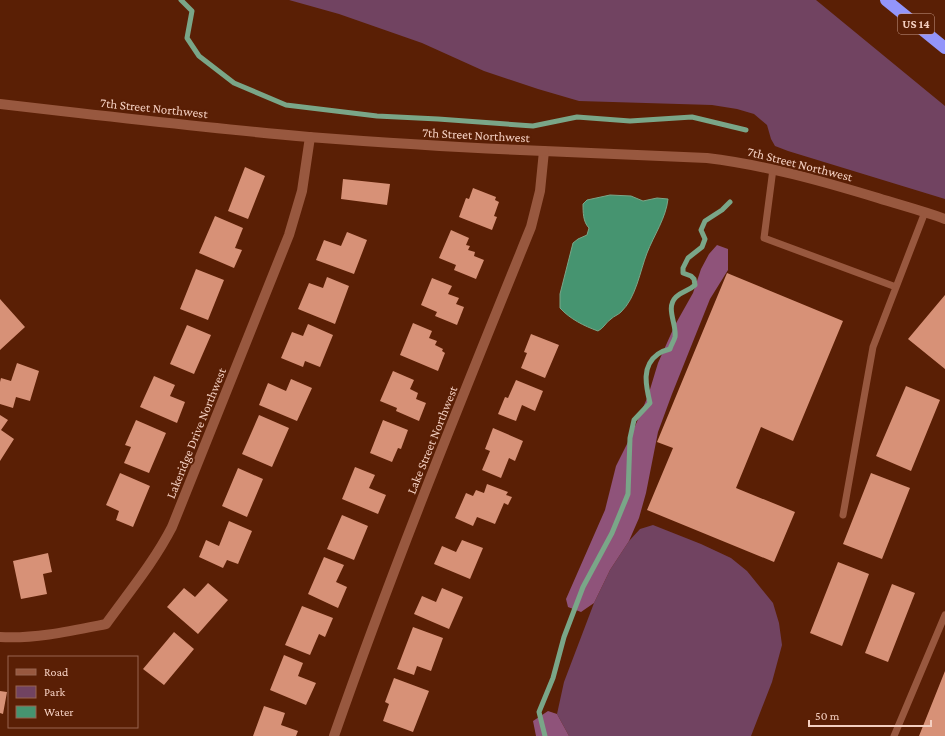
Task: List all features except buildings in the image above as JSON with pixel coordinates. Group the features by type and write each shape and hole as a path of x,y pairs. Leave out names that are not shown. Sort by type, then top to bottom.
{"highway":[{"name":"US 14","path":"886,0 945,48"}],"street":[{"name":"7th Street Northwest","path":"0,104 182,125 310,137 430,146 707,158 773,169 834,184 945,219"},
{"name":"Lakeridge Drive Northwest","path":"0,637 24,637 106,624 165,541 172,527 291,228 302,191 310,137"},
{"name":"Lake Street Northwest","path":"334,736 422,498 531,226 540,191 544,151"}],"lane":[{"path":"773,169 764,238 896,287"},
{"path":"843,515 873,347 925,212"},
{"path":"894,736 945,615"}],"green space":[{"path":"289,0 816,0 945,106 945,199 775,146 771,139 767,125 754,114 737,109 712,105 579,101 484,71 422,43 339,14"},
{"path":"653,525 701,544 731,558 747,571 773,603 779,623 782,645 772,682 751,736 569,736 557,714 564,682 594,603 610,570 629,541 640,529"}],"shaded area":[{"path":"717,245 728,249 728,270 710,299 658,432 646,493 639,518 629,541 610,570 594,603 581,612 568,607 566,599 605,510 616,466 648,396 658,363 675,325 693,293 701,269 709,254"},
{"path":"548,711 557,714 569,736 536,736 533,721"}],"water":[{"path":"610,195 631,196 643,201 657,198 668,199 665,213 647,253 634,292 621,312 609,320 598,331 568,316 560,308 560,294 573,243 587,235 589,228 584,220 583,204 587,200"}],"waterway":[{"path":"181,0 192,11 187,38 199,56 234,83 286,105 377,116 533,126 577,117 630,121 692,117 746,130"},
{"path":"545,736 539,712 553,678 564,637 583,587 612,533 628,494 630,438 634,420 650,403 646,383 649,364 659,353 670,349 675,338 671,306 676,297 695,285 694,279 683,273 683,268 688,258 702,247 705,239 701,230 705,221 722,210 730,202"}]}
